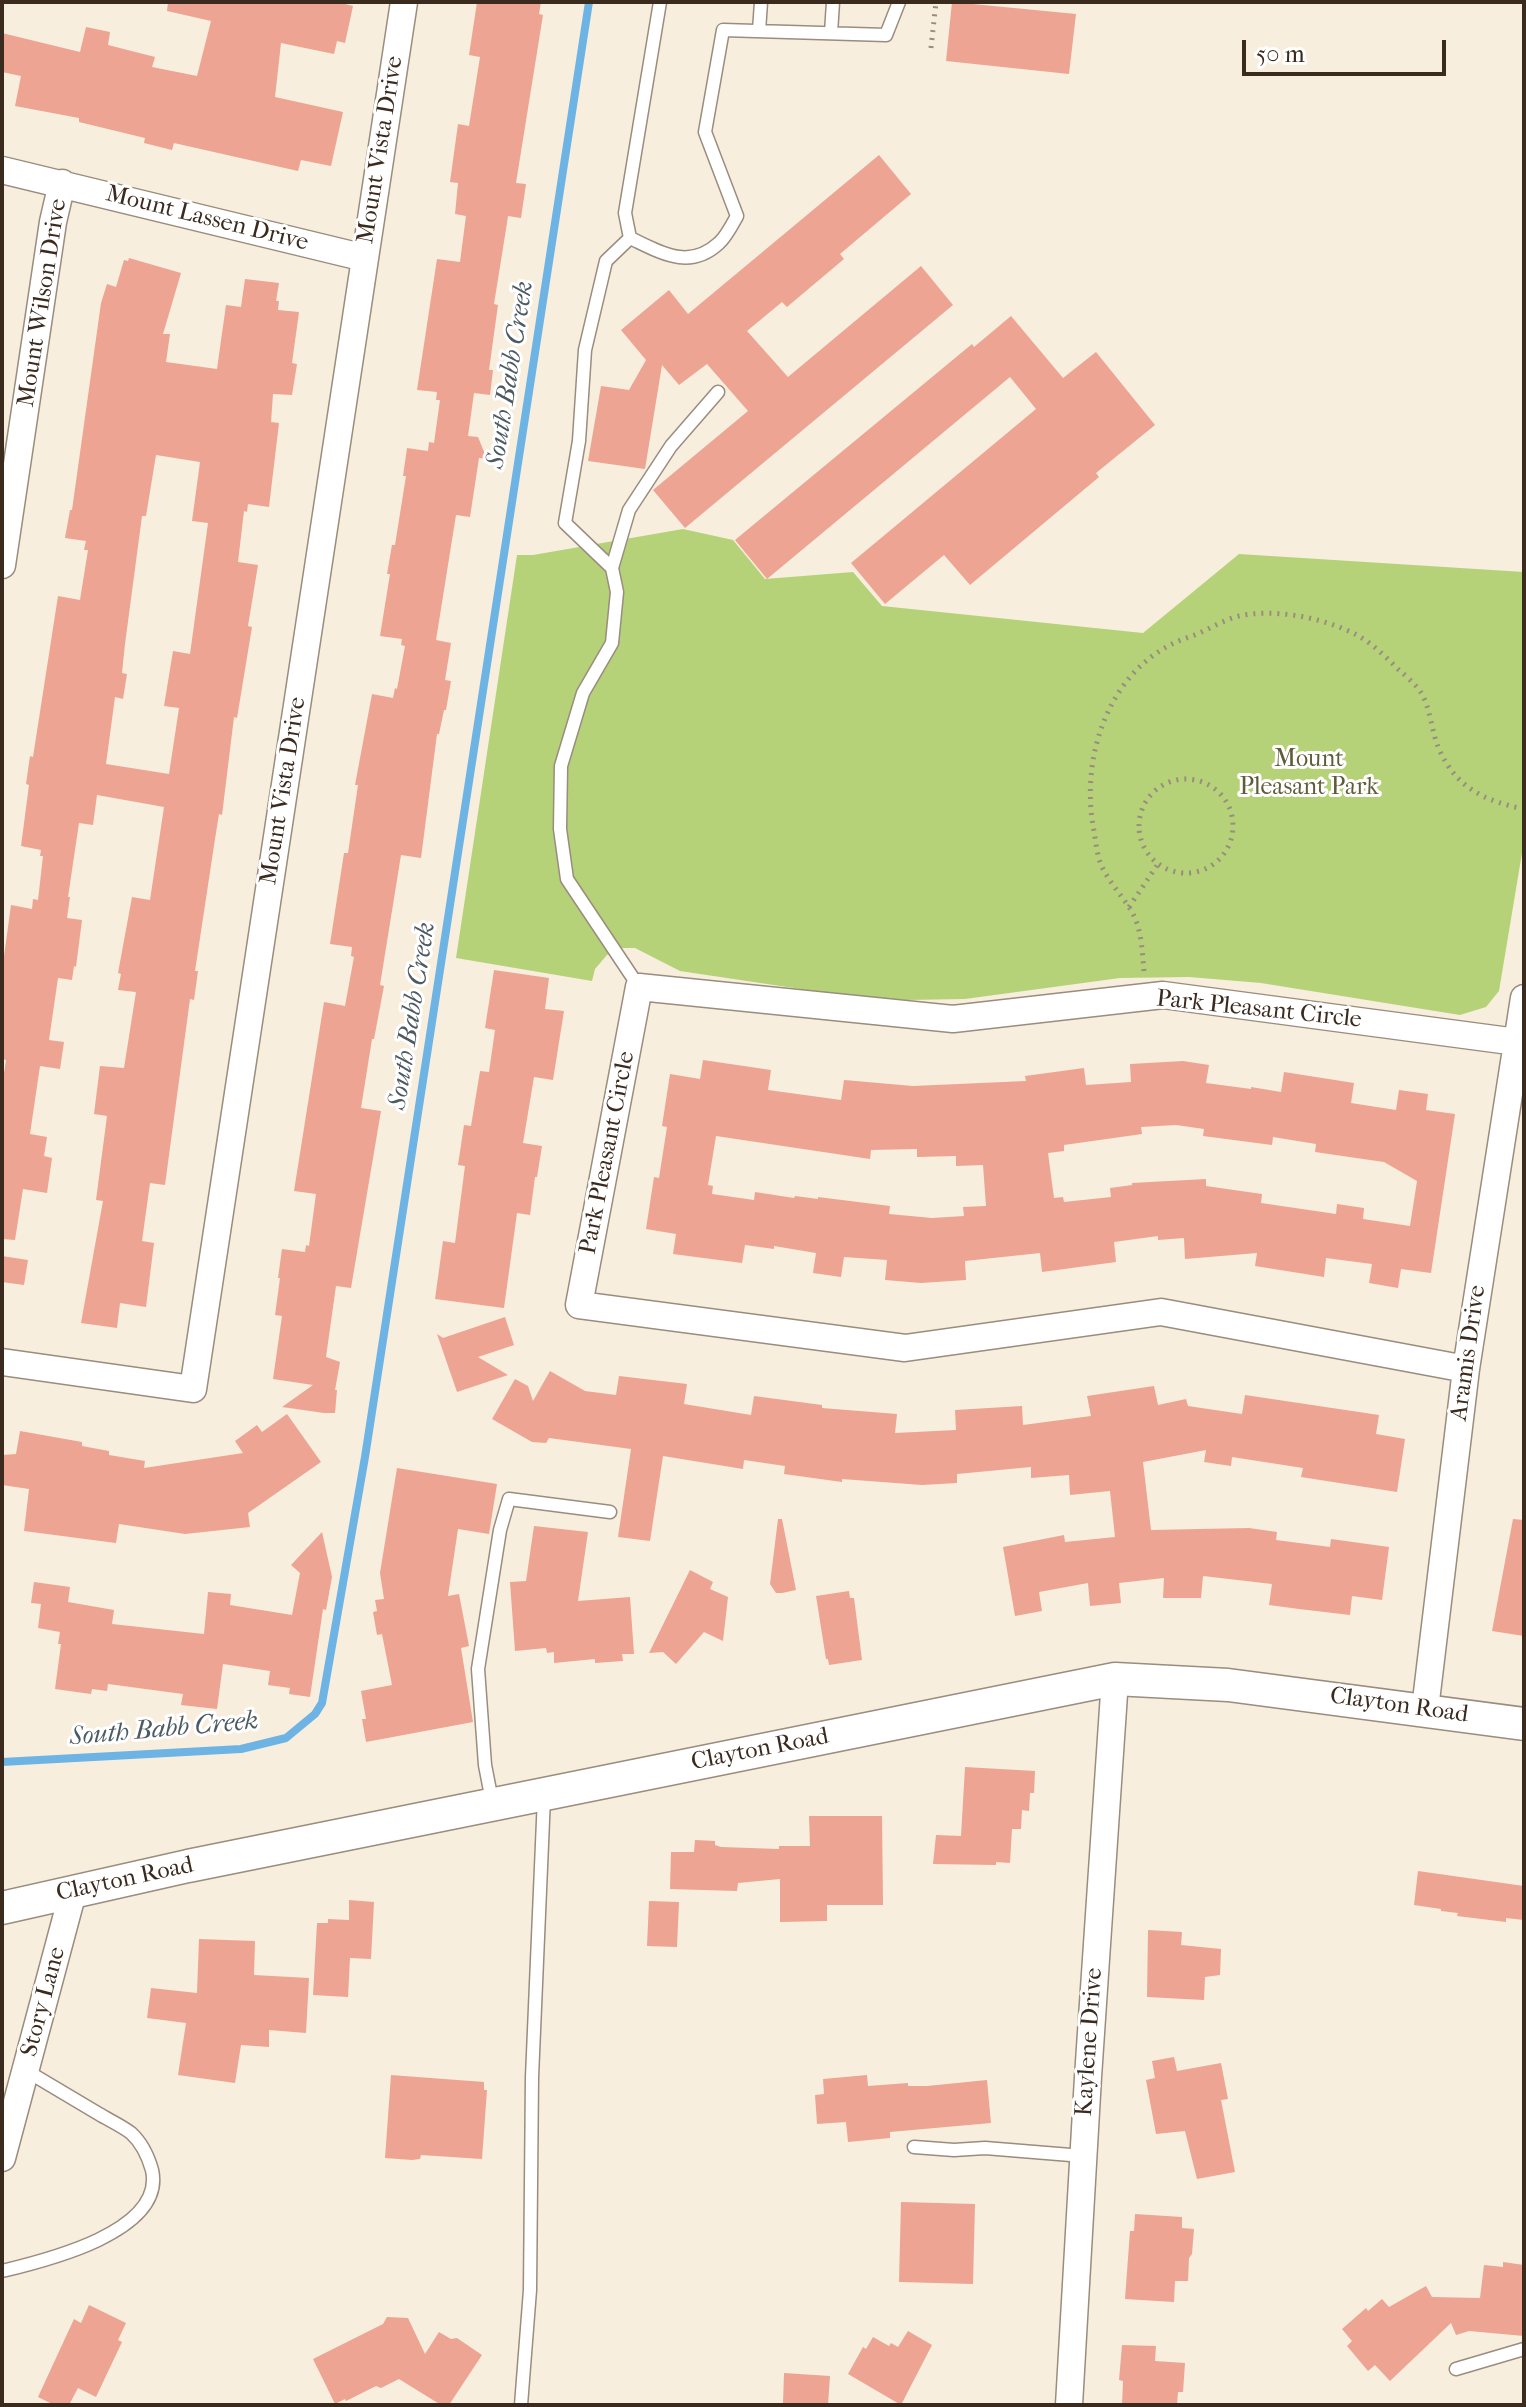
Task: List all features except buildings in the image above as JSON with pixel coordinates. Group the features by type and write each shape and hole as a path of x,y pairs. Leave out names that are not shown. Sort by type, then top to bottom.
{"street":[{"name":"Mount Vista Drive","path":"2,1362 193,1389 404,2"},
{"name":"Mount Lassen Drive","path":"2,170 365,258"},
{"name":"Mount Wilson Drive","path":"2,565 53,222 62,183"},
{"name":"Park Pleasant Circle","path":"1466,1369 1161,1312 905,1348 579,1305 639,987 953,1019 1163,995 1517,1042"},
{"name":"Aramis Drive","path":"1425,1709 1466,1369 1524,998"},
{"name":"Clayton Road","path":"2,1908 544,1794 1115,1679 1228,1685 1524,1724"},
{"name":"Kaylene Drive","path":"1069,2405 1115,1679"},
{"name":"Story Lane","path":"2,2158 73,1892"}],"lane":[{"path":"630,238 625,213 660,2"},
{"path":"759,31 761,2"},
{"path":"831,33 833,2"},
{"path":"630,238 673,258 696,257 719,243 737,216 705,132 723,30 886,35 899,2"},
{"path":"612,568 565,523 579,441 585,350 606,261 630,238"},
{"path":"639,987 567,879 560,829 561,766 583,693 612,643 617,592 612,568 629,510 671,446 718,392"},
{"path":"493,1805 485,1765 478,1669 500,1530 509,1499 610,1512"},
{"path":"521,2405 530,2290 532,2077 544,1794"},
{"path":"2,2271 57,2258 102,2238 131,2219 147,2200 153,2176 148,2154 132,2134 25,2070"},
{"path":"914,2147 954,2150 985,2148 1083,2156"},
{"path":"1456,2369 1524,2349"}],"path":[{"path":"931,48 936,2"},
{"path":"1144,971 1139,931 1129,907 1102,866 1089,807 1090,773 1108,711 1127,679 1143,661 1181,640 1238,616 1295,616 1357,635 1388,659 1420,691 1439,750 1472,791 1494,803 1524,809"},
{"path":"1189,778 1217,790 1228,802 1233,817 1233,833 1217,861 1196,871 1172,871 1158,864 1141,840 1139,825 1149,797 1160,786 1189,778"},
{"path":"1129,907 1158,864"}],"green space":[{"name":"Mount Pleasant Park","path":"683,529 733,540 765,579 853,572 882,606 1143,633 1239,554 1524,572 1524,841 1499,991 1486,1007 1460,1015 1261,983 1189,977 1120,978 965,999 906,1000 854,997 680,971 635,948 623,948 607,955 595,969 592,981 456,958 517,555 533,555"}],"waterway":[{"name":"South Babb Creek","path":"2,1762 241,1749 286,1738 315,1714 322,1703 365,1457 589,2"}]}
